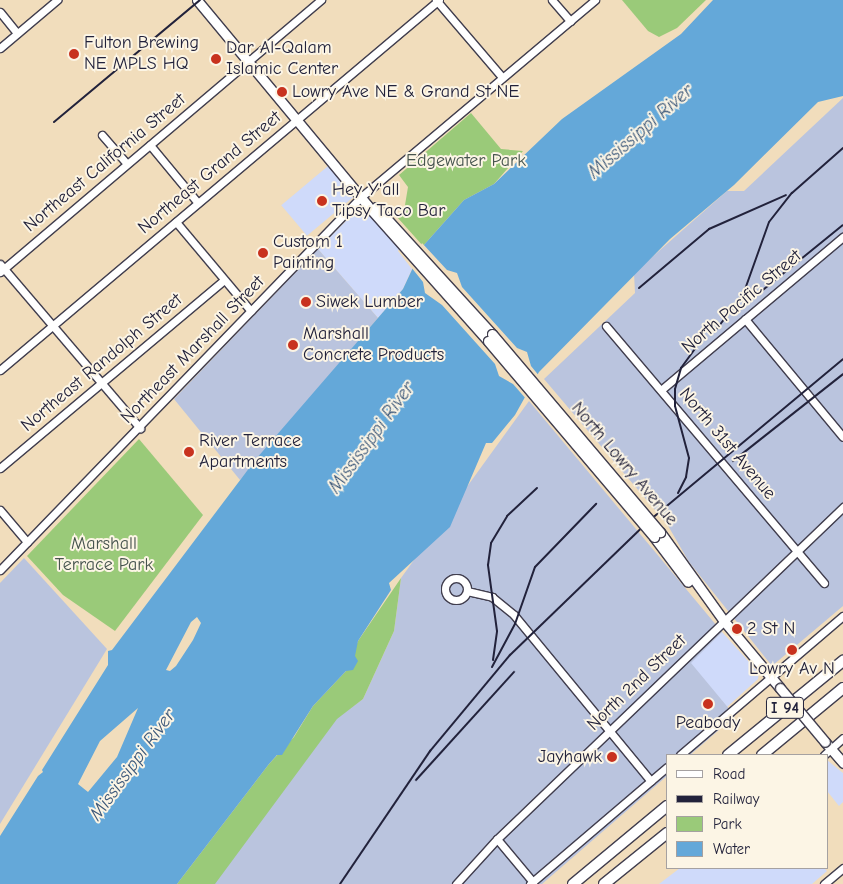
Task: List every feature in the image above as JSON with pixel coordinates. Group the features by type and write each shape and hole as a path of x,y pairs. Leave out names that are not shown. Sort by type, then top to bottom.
{"highway":[{"name":"I 94","path":"729,754 843,661"},
{"name":"I 94","path":"763,754 843,688"},
{"path":"573,884 666,807"},
{"path":"604,884 666,834"}],"main road":[{"name":"North Lowry Avenue","path":"197,0 361,197 490,337 656,534 825,742 828,752 843,763"}],"street":[{"path":"0,48 57,0"},
{"name":"Northeast California Street","path":"1,268 321,0"},
{"path":"437,0 502,77"},
{"name":"Northeast Grand Street","path":"0,370 437,0"},
{"path":"552,0 570,21"},
{"name":"Northeast Marshall Street","path":"0,570 140,428 361,197 595,0"},
{"path":"0,12 18,33"},
{"path":"102,135 127,164"},
{"path":"150,145 198,203"},
{"path":"176,222 251,311"},
{"name":"North Pacific Street","path":"661,390 843,237"},
{"path":"1,268 140,428"},
{"name":"Northeast Randolph Street","path":"0,468 224,280"},
{"path":"745,319 843,437"},
{"name":"North 31st Avenue","path":"606,326 824,583"},
{"name":"North 2nd Street","path":"456,884 497,839 843,507"},
{"path":"0,510 27,542"},
{"path":"467,592 499,601 610,730 651,781"},
{"path":"681,754 843,616"},
{"path":"828,752 843,738"},
{"path":"497,839 531,883 666,768"},
{"path":"824,884 843,868"}],"shaded area":[{"path":"843,98 843,606 772,666 689,562 667,524 544,379 635,293 634,273 727,191 744,191"},
{"path":"328,166 354,197 307,236 281,205"},
{"path":"359,208 364,208 400,247 398,251 412,269 403,289 378,318 318,249"},
{"path":"318,249 378,318 240,480 174,399"},
{"path":"529,401 722,632 691,663 735,716 691,754 666,754 666,777 542,884 214,884 337,718 363,699 394,631 401,578"},
{"path":"24,558 107,649 0,824 0,583"},
{"path":"722,632 759,673 758,679 727,707 690,663"},
{"path":"828,761 843,773 843,802 839,806 828,792"},
{"path":"679,869 825,869 827,871 812,884 659,884"}],"green space":[{"path":"622,0 706,0 677,28 659,37 648,31"},
{"name":"Edgewater Park","path":"471,113 501,149 523,151 494,184 464,200 423,246 397,217 404,211 408,187 399,175"},
{"name":"Marshall Terrace Park","path":"139,439 203,515 115,631 63,595 27,556"},
{"path":"401,578 394,631 363,699 337,719 215,884 177,884 269,764 294,737 313,706 346,671 358,641"}],"water":[{"name":"Mississippi River","path":"713,0 843,0 843,96 818,102 734,185 670,239 539,372 515,415 492,443 486,443 450,527 389,583 391,590 358,641 355,656 358,661 353,670 346,671 313,706 282,755 277,755 269,764 177,884 0,884 0,836 38,776 43,772 42,770 108,665 108,651 112,650 256,459 403,289 423,246 464,200 494,184 562,119 681,34","holes":["197,617 201,623 193,640 176,666 170,671 166,670 191,622","138,708 117,757 88,792 78,784 100,741"]}],"pier":[{"path":"422,243 447,270 457,273 462,287 517,348 527,352 531,366 540,377 527,400 513,384 499,376 495,364 442,305 425,293 423,282 411,267"}],"railway":[{"path":"54,122 200,0"},
{"path":"715,331 743,295 769,222 792,193 843,148"},
{"path":"639,288 709,229 786,195"},
{"path":"737,311 843,225"},
{"path":"678,493 686,477 689,458 675,406 675,389 681,368 696,347"},
{"path":"340,884 430,751 510,655 650,520 843,359"},
{"path":"733,461 843,374"},
{"path":"493,660 497,631 488,565 491,543 507,516 537,488"},
{"path":"492,667 515,624 535,567 596,504"},
{"path":"416,780 514,672"}],"place":[{"name":"Fulton Brewing NE MPLS HQ","path":"74,54"},
{"name":"Dar Al-Qalam Islamic Center","path":"216,59"},
{"name":"Lowry Ave NE & Grand St NE","path":"282,92"},
{"name":"Hey Y'all Tipsy Taco Bar","path":"322,201"},
{"name":"Custom 1 Painting","path":"263,253"},
{"name":"Siwek Lumber","path":"306,302"},
{"name":"Marshall Concrete Products","path":"293,345"},
{"name":"River Terrace Apartments","path":"189,452"},
{"name":"2 St N","path":"737,629"},
{"name":"Lowry Av N","path":"792,650"},
{"name":"Peabody","path":"708,704"},
{"name":"Jayhawk","path":"612,757"}]}
